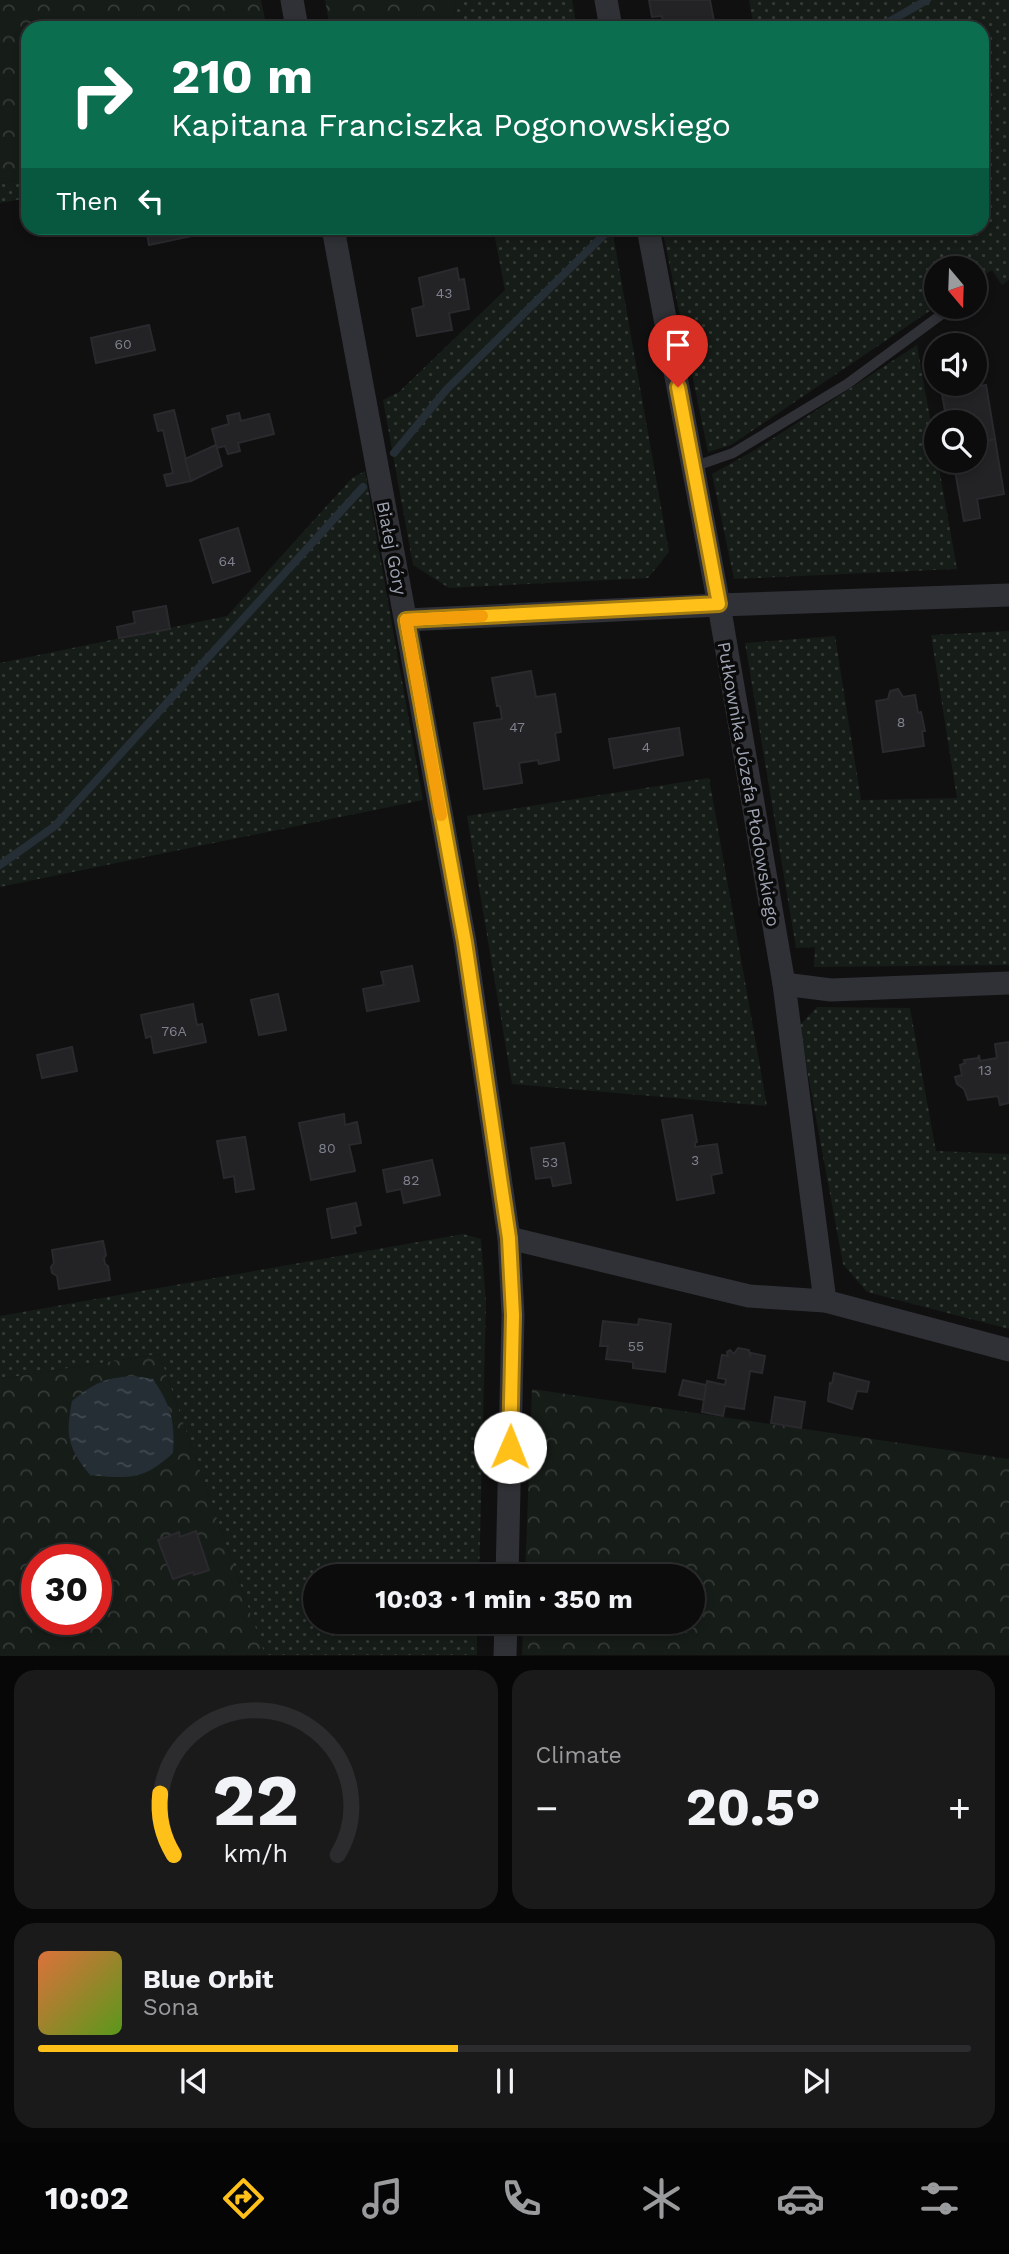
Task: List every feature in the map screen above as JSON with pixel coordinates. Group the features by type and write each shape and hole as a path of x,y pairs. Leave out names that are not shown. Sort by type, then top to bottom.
{"street":[{"path":"292,0 296,21"},
{"path":"606,0 610,21"},
{"name":"Białej Góry","path":"334,235 465,942 509,1238 513,1315 507,1564"},
{"name":"Pułkownika Józefa Płodowskiego","path":"649,235 719,604 784,984 825,1301"},
{"path":"406,620 719,604 1009,595"},
{"path":"784,984 831,990 1009,983"},
{"path":"509,1238 749,1296 825,1301 1009,1350"},
{"path":"505,1656 506,1634"}],"lane":[{"path":"693,467 733,453 848,384 936,319"}],"green space":[{"path":"0,0 261,0 266,21 21,21 21,179 0,183"},
{"path":"325,0 453,0 457,21 329,21"},
{"path":"453,0 572,0 576,21 457,21"},
{"path":"749,0 1009,0 1009,280 1002,285 992,270 987,273 987,256 924,256 924,315 731,445 708,452 663,235 989,235 989,21 753,21"},
{"path":"21,179 21,199 0,203 0,183"},
{"path":"494,235 613,235 669,552 648,578 449,588 413,565 383,400 399,392 505,290"},
{"path":"917,345 929,410 924,410 924,473 940,473 957,569 734,579 712,474 755,450"},
{"path":"365,471 423,800 0,887 0,663 227,616 352,478"},
{"path":"1009,631 1009,965 814,967 815,947 796,948 745,643 835,636 861,800 957,798 931,635"},
{"path":"709,778 767,1106 512,1084 467,816"},
{"path":"817,1007 910,1008 936,1151 1009,1154 1009,1329 867,1292 843,1264 799,1026"},
{"path":"463,1234 481,1239 486,1303 479,1564 303,1564 303,1634 477,1634 477,1655 265,1655 159,1354 0,1379 0,1316"},
{"path":"159,1354 265,1655 0,1656 0,1379"},
{"path":"532,1389 1009,1459 1009,1655 522,1655 523,1634 705,1634 705,1564 525,1564"}],"water":[{"path":"134,1376 153,1379 164,1397 172,1422 173,1453 163,1462 135,1476 90,1475 70,1441 72,1401 101,1382"}],"building":[{"path":"649,0 710,0 714,21 663,21 662,16 652,17"},
{"path":"147,235 196,235 149,245"},
{"path":"457,268 459,280 464,279 469,309 449,313 452,330 417,336 412,309 424,306 419,278"},
{"path":"149,325 155,350 96,363 91,338"},
{"path":"987,391 995,439 987,441 987,410 945,410 942,396 987,396"},
{"path":"174,410 191,481 167,486 164,475 173,473 163,430 158,431 154,415"},
{"path":"239,413 241,421 269,414 274,434 238,443 240,451 228,454 225,446 217,448 212,429 229,424 227,416"},
{"path":"995,439 1004,494 977,499 980,518 964,521 955,473 987,473 987,441"},
{"path":"216,445 222,466 191,481 185,459"},
{"path":"238,528 250,571 213,583 200,540"},
{"path":"166,606 170,629 119,638 117,627 135,623 133,612"},
{"path":"531,671 536,697 555,694 561,732 555,733 559,760 539,764 538,760 519,763 522,783 484,789 474,723 502,719 492,678"},
{"path":"898,689 903,697 915,695 925,731 922,731 924,746 883,752 876,701 888,699 890,691"},
{"path":"679,728 683,755 614,768 609,739"},
{"path":"412,966 419,1001 367,1011 363,989 384,985 381,972"},
{"path":"278,994 286,1030 259,1035 251,1000"},
{"path":"193,1004 197,1025 202,1024 206,1042 154,1053 151,1036 146,1038 141,1015"},
{"path":"1009,1042 1009,1103 1000,1105 998,1096 968,1100 955,1077 962,1075 960,1065 965,1063 964,1060 978,1058 979,1055 980,1061 997,1058 995,1044"},
{"path":"72,1047 77,1071 42,1078 37,1055"},
{"path":"344,1114 345,1125 357,1122 361,1143 349,1145 355,1171 311,1180 299,1123"},
{"path":"692,1115 697,1142 695,1147 717,1144 722,1173 711,1175 714,1193 677,1200 662,1120"},
{"path":"245,1137 254,1189 236,1192 234,1176 224,1178 217,1141"},
{"path":"564,1143 571,1183 553,1186 551,1177 536,1179 531,1148"},
{"path":"432,1160 440,1195 404,1203 401,1189 387,1192 383,1170"},
{"path":"356,1203 361,1225 354,1227 356,1233 332,1238 327,1209"},
{"path":"103,1241 110,1280 59,1289 57,1276 52,1273 52,1250"},
{"path":"639,1319 671,1324 665,1372 633,1368 633,1362 606,1359 608,1346 600,1346 603,1321 638,1325"},
{"path":"738,1348 749,1350 750,1357 751,1353 765,1356 762,1373 750,1371 744,1409 725,1406 723,1416 702,1412 707,1381 725,1385 726,1379 718,1378 722,1355 728,1356 727,1352 730,1350 734,1354"},
{"path":"834,1373 869,1382 867,1392 857,1391 852,1409 828,1401"},
{"path":"683,1380 706,1385 704,1400 679,1395"},
{"path":"775,1397 805,1402 801,1428 771,1423"},
{"path":"196,1531 209,1570 173,1579 158,1540 179,1532 180,1537"}],"waterway":[{"path":"890,21 927,0"},
{"path":"394,453 447,389 604,235"},
{"path":"0,865 55,826 363,487"}],"slow traffic":[{"path":"441,815 406,620 482,616"}],"route":[{"path":"510,1447 513,1315 509,1238 465,942 406,620 719,604 678,387"}]}
